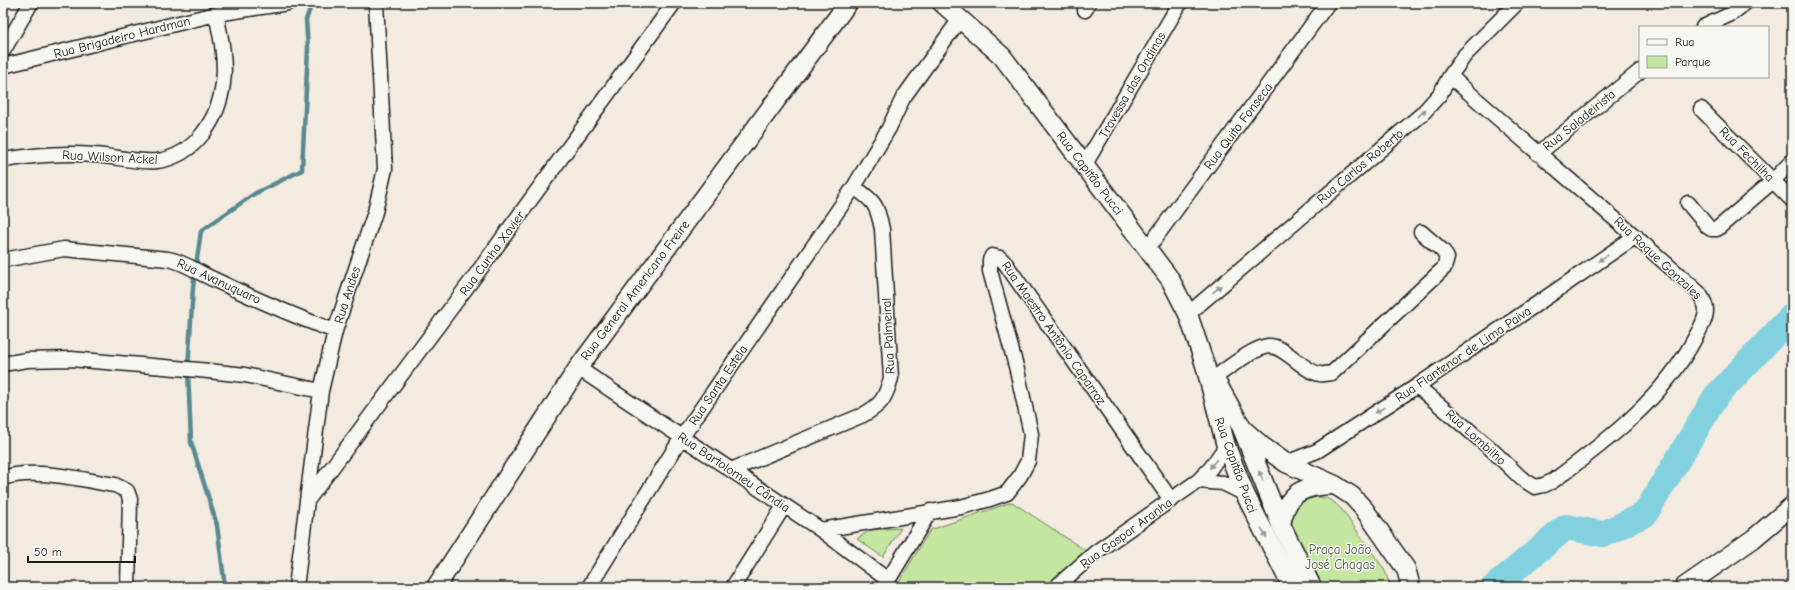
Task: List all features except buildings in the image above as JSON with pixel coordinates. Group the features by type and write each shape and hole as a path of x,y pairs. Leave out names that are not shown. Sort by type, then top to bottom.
{"main road":[{"name":"Rua General Americano Freire","path":"436,587 578,368 848,3"},
{"name":"Rua Capitão Pucci","path":"942,3 1002,56 1170,279 1188,314 1210,372 1226,446 1245,494 1286,556"},
{"name":"Rua Capitão Pucci","path":"1210,372 1241,426"},
{"path":"1241,426 1262,446 1286,463 1335,485 1352,496 1364,509 1406,569 1411,587"},
{"path":"1241,426 1280,525 1292,587"},
{"path":"1280,525 1283,513 1289,502 1300,491 1310,487 1335,485"},
{"path":"1684,587 1790,511"},
{"path":"1286,556 1312,587"}],"street":[{"path":"3,51 31,3"},
{"name":"Rua Brigadeiro Hardman","path":"3,66 216,14 283,3"},
{"name":"Rua Andes","path":"296,587 321,391 335,331 375,212 385,169 376,3"},
{"name":"Rua Cunha Xavier","path":"308,501 480,270 674,3"},
{"name":"Travessa das Ondinas","path":"1084,166 1180,3"},
{"name":"Rua Quito Fonseca","path":"1147,249 1328,3"},
{"name":"Rua Carlos Roberto","path":"1188,314 1422,114 1440,94 1450,76 1465,55 1517,3"},
{"path":"1705,26 1731,14 1746,3"},
{"name":"Rua Wilson Ackel","path":"3,160 58,153 156,161 182,153 195,144 213,119 220,100 223,83 222,41 216,14"},
{"name":"Rua Santa Estela","path":"589,587 682,437 854,187 889,128 903,98 960,19"},
{"name":"Rua Saladeirista","path":"1538,154 1639,72"},
{"name":"Rua Roque Gonzales","path":"1450,76 1538,154 1636,236 1699,293 1704,301 1706,309 1702,324 1690,348 1656,393 1637,413 1605,442 1553,481 1536,487"},
{"name":"Rua Fechilha","path":"1701,109 1792,200"},
{"path":"1688,203 1708,227 1718,230 1773,181 1792,161"},
{"name":"Rua Palmeiral","path":"731,470 863,415 877,406 886,394 891,378 882,229 879,212 874,203 854,187"},
{"path":"1210,372 1238,361 1262,347 1269,346 1278,349 1319,374 1332,373 1444,268 1447,258 1443,251 1421,232"},
{"name":"Rua Flantenor de Lima Paiva","path":"1286,463 1317,451 1417,386 1636,236"},
{"name":"Rua Avanuquaro","path":"3,260 64,249 181,261 203,275 301,319 335,331"},
{"name":"Rua Maestro Antônio Caparroz","path":"821,530 961,507 1007,493 1020,476 1028,461 1031,434 1017,370 990,271 990,260 992,256 1000,258 1006,263 1171,500"},
{"path":"3,364 49,358 131,364 245,375 321,391"},
{"name":"Rua Bartolomeu Cândia","path":"578,368 821,530 886,583"},
{"name":"Rua Lombilho","path":"1417,386 1491,449 1521,478 1536,487"},
{"name":"Rua Gaspar Aranha","path":"1056,587 1096,552 1198,481 1210,469 1226,446"},
{"path":"3,478 11,475 31,473 115,484 126,492 130,499 128,587"},
{"path":"1198,481 1223,483 1245,494"},
{"path":"733,587 784,506"},
{"path":"886,583 930,511"}],"green space":[{"name":"Praça João José Chagas","path":"1317,497 1331,500 1342,510 1384,569 1391,587 1324,587 1301,550 1295,537 1292,524 1294,512 1301,503"},
{"path":"1012,502 1086,551 1044,587 896,587 930,530"},
{"path":"901,528 883,557 857,539 870,530"}],"waterway":[{"path":"225,587 217,525 191,442 188,370 193,287 201,231 254,194 302,170 308,48 306,20 312,3"},
{"path":"1494,587 1566,527 1603,534 1645,514 1716,396 1792,316"}]}
